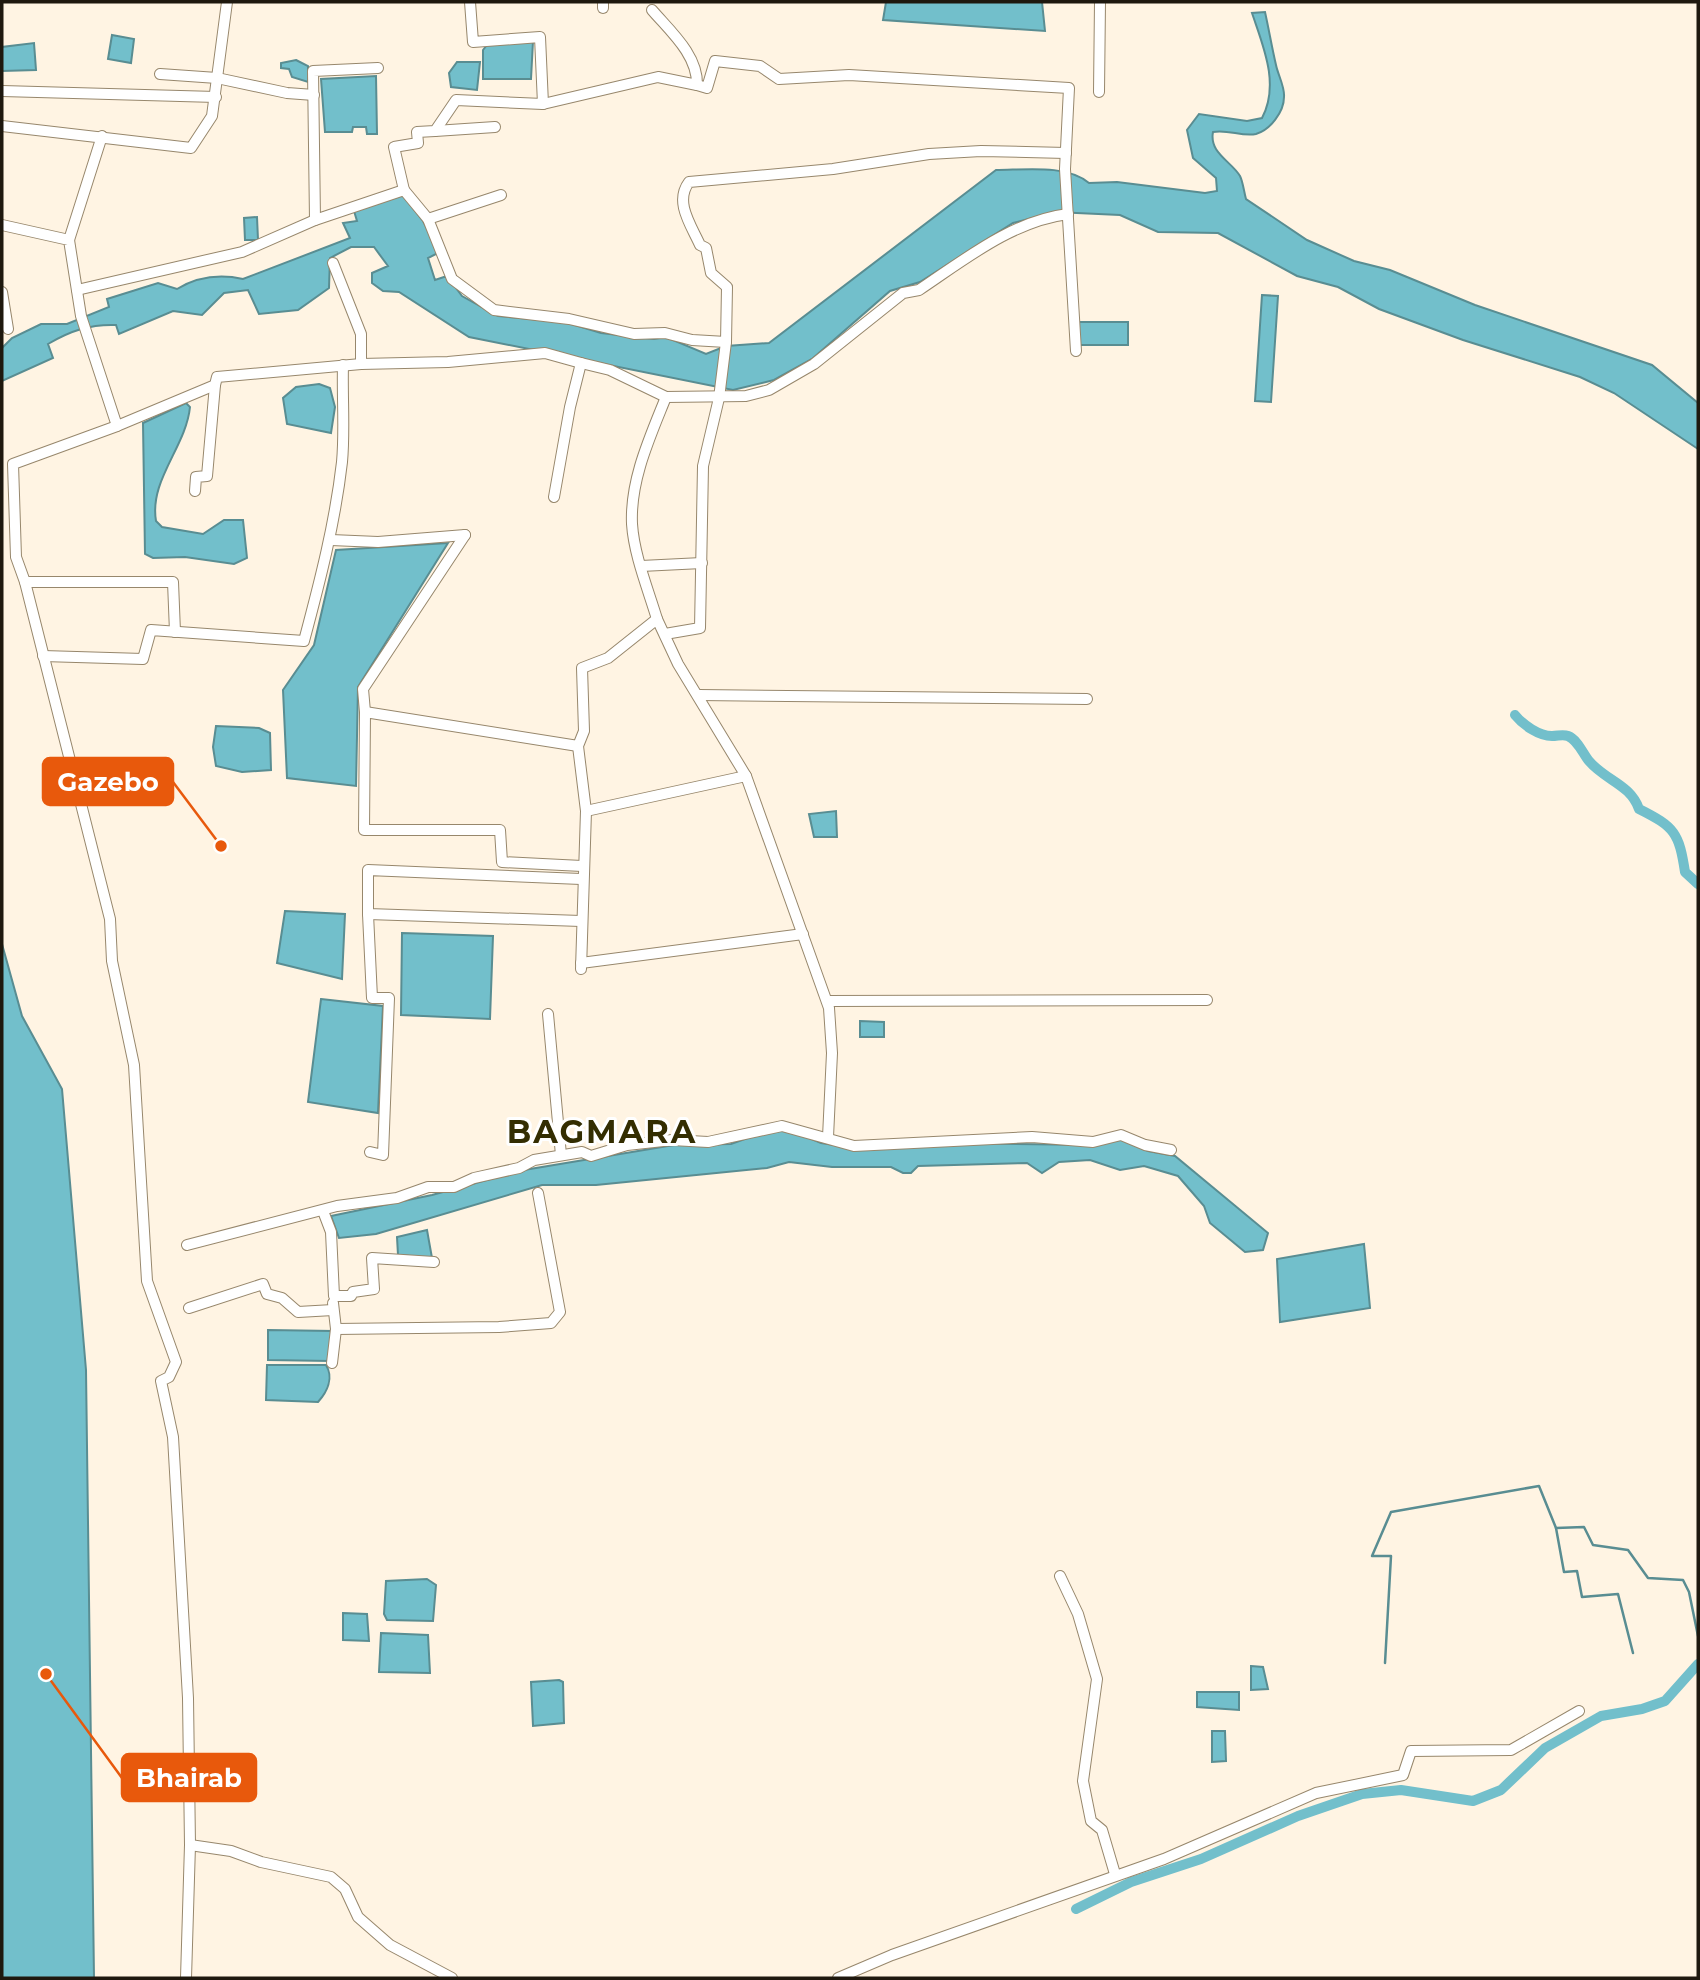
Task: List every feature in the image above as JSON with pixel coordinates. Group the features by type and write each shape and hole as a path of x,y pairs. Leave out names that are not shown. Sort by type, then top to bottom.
{"street":[{"path":"2,126 191,148 211,120 227,2"},
{"path":"1099,92 1100,2"},
{"path":"467,3 473,42 540,37 543,104"},
{"path":"652,10 686,50 697,73 697,85"},
{"path":"435,131 456,100 543,104 658,77 707,88 716,61 760,66 779,79 849,75 1069,88 1065,169 1076,351"},
{"path":"315,220 313,71 378,68"},
{"path":"160,75 217,78 287,93 314,95"},
{"path":"2,91 216,97"},
{"path":"495,127 417,132 418,143 394,147 404,190 428,219 452,279 494,310 569,318 634,334 665,333 692,340 726,343"},
{"path":"102,136 69,240 81,316 117,426"},
{"path":"665,634 700,628 703,466 719,395 726,343 727,287 711,273 706,248 700,245 682,204 683,191 690,182 833,169 929,154 981,151 1066,153"},
{"path":"77,290 242,251 315,220 404,190"},
{"path":"428,219 501,195"},
{"path":"195,491 196,477 207,476 217,377 343,365 448,362 545,353 610,370 666,397 746,396 769,390 814,364 903,293 919,290 1015,230 1039,220 1068,214"},
{"path":"2,225 69,240"},
{"path":"332,263 361,334 361,364"},
{"path":"2,292 8,329"},
{"path":"554,497 581,363"},
{"path":"43,656 143,659 151,630 304,641 331,540 342,458 343,365"},
{"path":"186,1978 190,1845 188,1698 173,1437 161,1381 169,1377 176,1362 146,1281 134,1065 113,961 110,919 25,582 16,557 13,464 117,426 215,385"},
{"path":"666,397 646,447 634,498 632,525 657,619 678,664 746,776 827,1001 832,1053 828,1137"},
{"path":"331,540 378,542 465,535 363,689 364,830 500,830 502,862 582,866"},
{"path":"641,566 702,563"},
{"path":"25,582 173,582 175,632"},
{"path":"657,619 608,658 582,668 584,731 578,746 586,811 581,879 580,966 803,934"},
{"path":"699,695 1087,699"},
{"path":"365,712 578,746"},
{"path":"586,811 746,776"},
{"path":"370,1152 383,1155 389,998 372,998 368,870 581,879"},
{"path":"368,915 581,921"},
{"path":"827,1001 1207,1000"},
{"path":"548,1014 561,1155"},
{"path":"187,1245 323,1211 397,1198 429,1187 454,1187 474,1178 488,1177 534,1160 582,1152 591,1157 626,1145 672,1140 708,1142 782,1126 866,1146 915,1141 1032,1137 1093,1142 1121,1135 1145,1146 1171,1150"},
{"path":"336,1329 499,1327 551,1322 560,1312 538,1193"},
{"path":"323,1211 331,1232 336,1329 332,1363"},
{"path":"334,1296 351,1296 353,1292 374,1289 372,1258 434,1262"},
{"path":"188,1308 263,1284 267,1294 282,1298 298,1312 333,1310"},
{"path":"1060,1576 1078,1615 1097,1679 1083,1780 1091,1821 1101,1830 1115,1874"},
{"path":"838,1978 892,1955 1230,1832 1316,1793 1403,1775 1410,1751 1511,1750 1531,1741 1579,1711"},
{"path":"190,1845 231,1851 261,1862 331,1877 345,1889 358,1917 377,1934 408,1957 453,1978"}],"water":[{"path":"886,2 1042,2 1045,31 883,20"},
{"path":"1265,12 1283,89 1282,109 1271,124 1256,134 1213,132 1214,146 1240,176 1246,199 1307,240 1354,261 1390,270 1475,305 1652,365 1698,403 1698,449 1614,393 1580,377 1463,340 1379,309 1338,287 1297,276 1218,233 1158,232 1120,215 1055,212 1013,223 920,282 890,291 812,359 774,380 733,390 469,337 399,292 383,291 372,283 372,273 388,266 374,247 351,247 330,258 329,288 298,310 259,314 248,290 224,293 202,315 173,311 119,334 116,325 89,327 64,335 48,344 53,358 2,381 2,348 12,338 41,324 67,324 109,307 107,299 158,283 177,289 209,278 243,279 350,238 343,223 357,221 354,211 403,195 423,221 440,252 428,258 435,280 447,276 462,296 498,316 565,322 601,333 654,339 666,337 706,354 726,346 769,343 996,170 1057,171 1080,177 1089,183 1117,182 1205,193 1217,191 1216,178 1193,158 1187,130 1199,114 1247,121 1262,118 1270,92 1270,79 1265,52 1252,13"},
{"path":"112,35 134,39 131,63 108,59"},
{"path":"533,41 531,79 483,79 483,50 487,45"},
{"path":"34,43 36,70 2,71 2,47"},
{"path":"296,60 308,66 308,82 292,77 289,69 281,68 281,63"},
{"path":"457,62 480,62 477,90 451,87 449,73"},
{"path":"376,76 377,134 367,134 366,127 353,127 352,132 325,132 321,79"},
{"path":"257,217 258,240 245,240 244,218"},
{"path":"1262,295 1278,296 1271,402 1255,401"},
{"path":"1078,322 1128,322 1128,345 1078,345"},
{"path":"319,384 330,388 335,407 331,433 287,424 283,398 296,387"},
{"path":"186,403 190,407 187,422 158,492 156,521 162,527 203,534 224,520 243,520 247,558 234,564 185,557 153,558 145,554 143,423"},
{"path":"448,543 358,687 356,786 287,778 283,690 314,645 336,550"},
{"path":"216,726 259,728 270,733 271,770 242,772 216,766 213,747"},
{"path":"836,811 837,837 814,837 809,814"},
{"path":"285,911 345,914 342,979 277,963"},
{"path":"402,933 493,936 490,1019 401,1015"},
{"path":"2,944 22,1016 62,1089 86,1370 94,1978 2,1978"},
{"path":"321,999 383,1006 378,1113 308,1102"},
{"path":"860,1021 884,1022 884,1037 860,1037"},
{"path":"767,1131 793,1131 821,1143 862,1149 955,1143 1090,1145 1121,1139 1148,1151 1175,1156 1268,1233 1263,1250 1245,1252 1210,1223 1204,1206 1178,1176 1144,1166 1120,1170 1090,1160 1059,1162 1042,1173 1027,1163 918,1166 911,1173 903,1173 891,1167 832,1167 789,1162 767,1168 596,1185 542,1185 376,1234 339,1238 331,1216 432,1195 524,1170 674,1145 731,1144"},
{"path":"427,1230 432,1258 398,1255 397,1237"},
{"path":"1364,1244 1370,1308 1280,1322 1277,1259"},
{"path":"268,1330 333,1331 330,1361 268,1360"},
{"path":"267,1365 326,1365 328,1385 318,1402 266,1400"},
{"path":"427,1579 436,1585 433,1621 387,1620 384,1614 386,1581"},
{"path":"343,1613 367,1614 369,1641 343,1640"},
{"path":"381,1633 428,1635 430,1673 379,1672"},
{"path":"1251,1666 1263,1667 1268,1689 1251,1690"},
{"path":"531,1682 563,1682 564,1723 533,1726"},
{"path":"1197,1692 1239,1692 1239,1710 1197,1707"},
{"path":"1212,1731 1225,1731 1226,1761 1212,1762"}],"waterway":[{"path":"1515,715 1537,732 1572,738 1596,768 1630,794 1639,809 1668,827 1677,840 1685,872 1698,884"},
{"path":"1385,1663 1391,1556 1372,1556 1391,1512 1539,1486 1556,1528"},
{"path":"1633,1653 1618,1594 1582,1597 1577,1571 1564,1572 1556,1528 1584,1527 1593,1545 1628,1550 1648,1578 1683,1580 1689,1592 1698,1636"},
{"path":"1076,1909 1131,1882 1201,1859 1298,1816 1362,1794 1401,1790 1473,1801 1501,1790 1545,1748 1601,1716 1642,1709 1665,1701 1698,1664"}],"place":[{"name":"Gazebo","path":"221,846"},
{"name":"Bhairab","path":"46,1674"}],"district":[{"name":"BAGMARA","path":"602,1131"}]}
